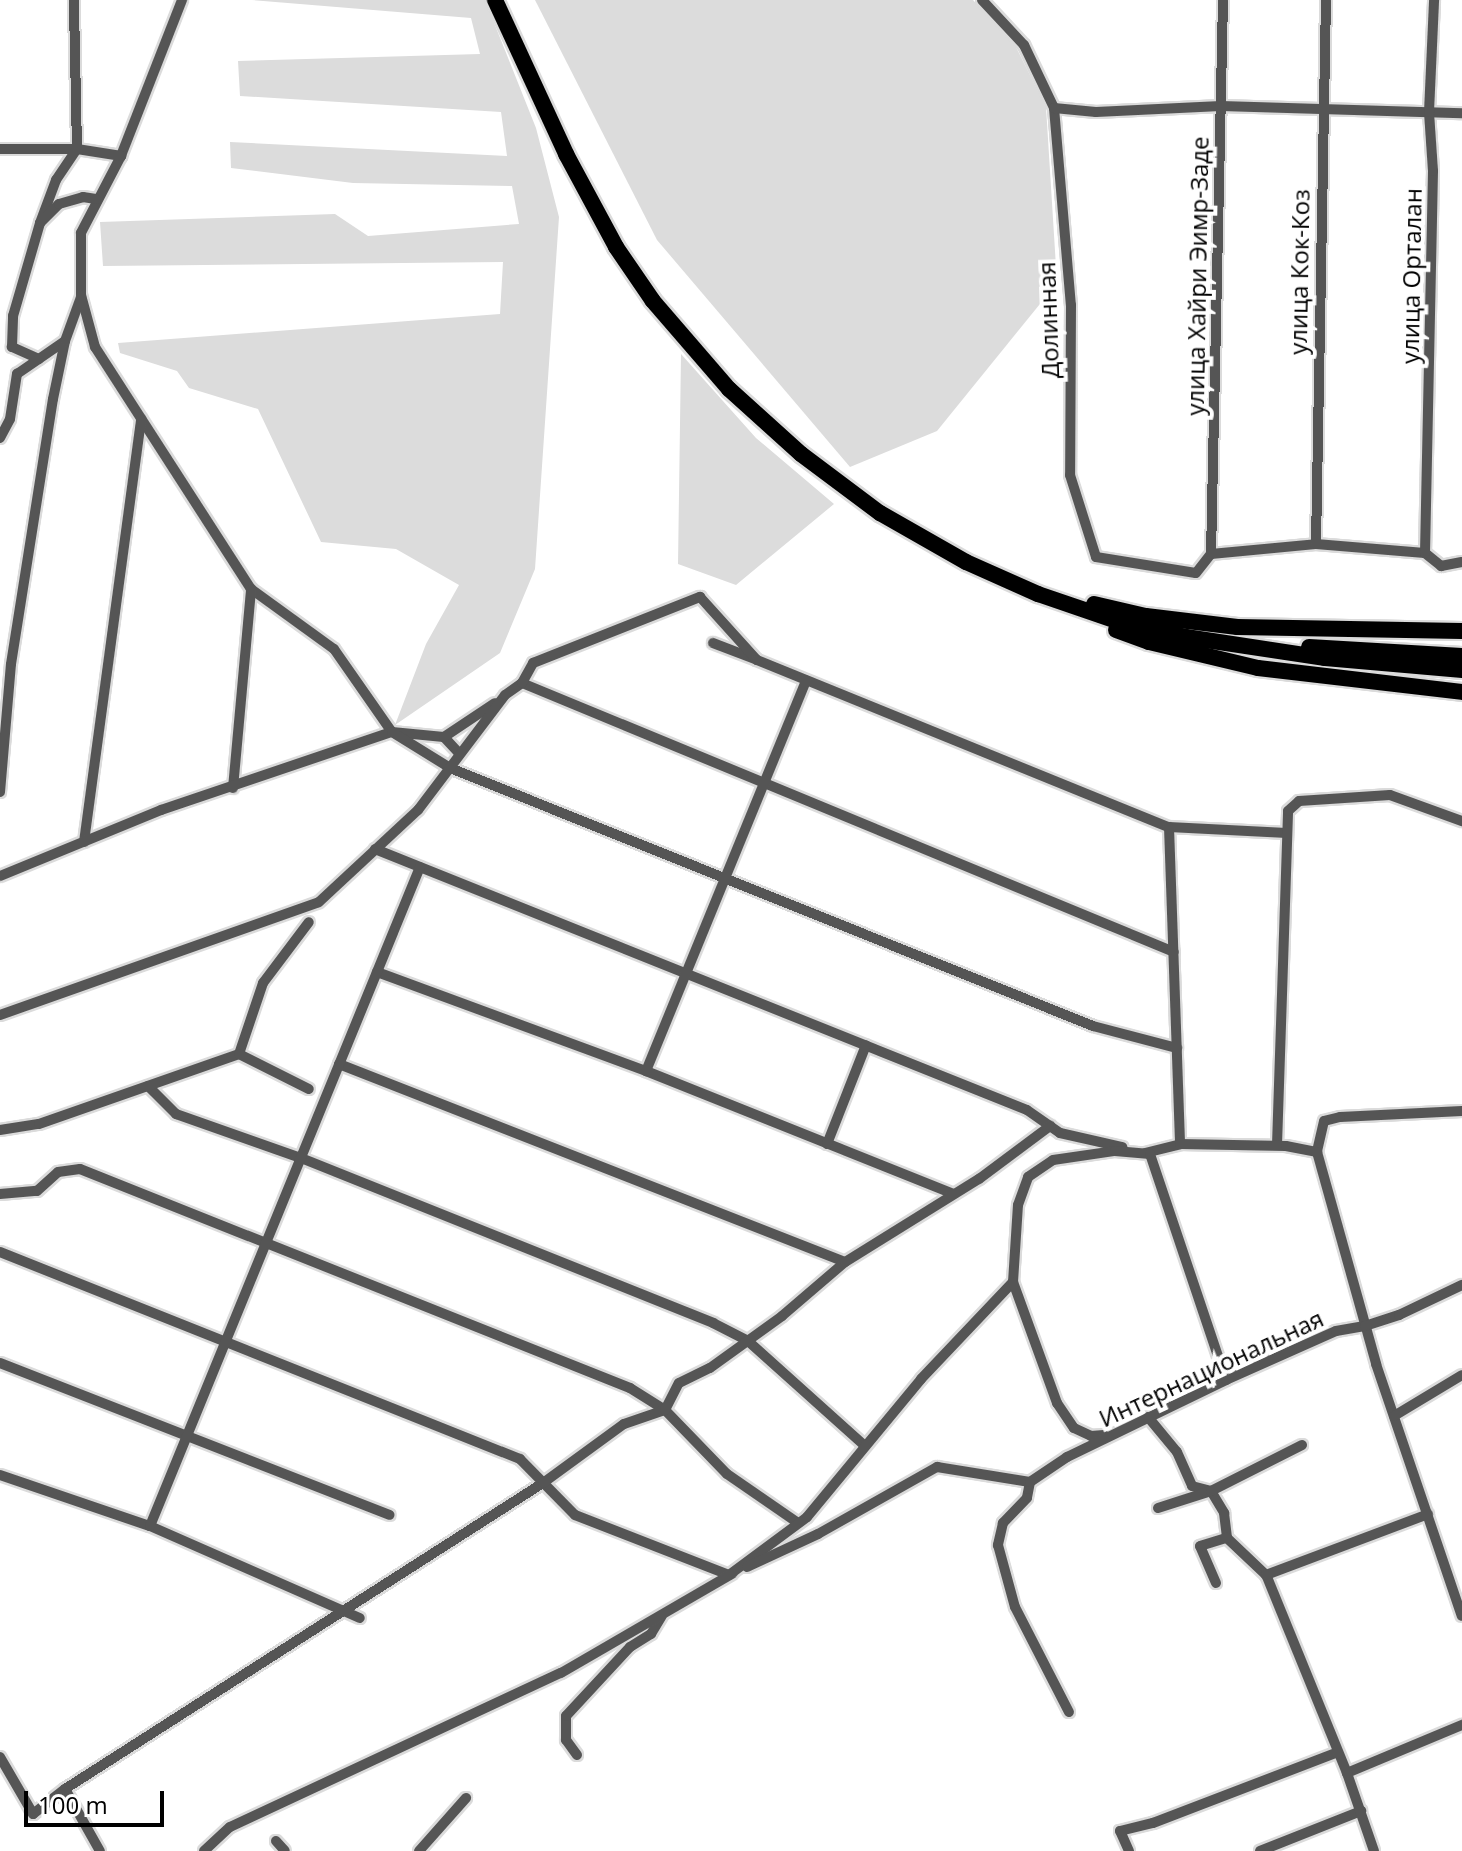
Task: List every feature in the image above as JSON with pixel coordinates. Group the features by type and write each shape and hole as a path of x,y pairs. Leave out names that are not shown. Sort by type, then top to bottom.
{"main road":[{"path":"495,0 566,154 616,247 653,301 709,369 801,454 880,513 966,562 1088,619 1149,642 1236,663 1462,692"},
{"path":"1038,594 1146,616 1237,627 1462,631"},
{"path":"1038,594 1158,632 1325,658 1462,670"},
{"path":"1248,646 1462,656"}],"street":[{"path":"39,359 12,347 13,316 56,180 77,149 74,0"},
{"path":"182,0 121,156 81,233 81,295 95,347 251,589 334,649 392,732 450,768 1093,1026 1177,1048"},
{"name":"Долинная","path":"982,0 1024,45 1054,108 1071,305 1070,475 1096,557 1196,573 1211,554"},
{"name":"улица Хайри Эимр-Заде","path":"1211,554 1223,0"},
{"name":"улица Кок-Коз","path":"1316,544 1321,108 1326,0"},
{"name":"улица Орталан","path":"1425,553 1433,171 1429,112 1434,0"},
{"path":"1054,108 1096,112 1221,106 1462,113"},
{"path":"0,149 77,149 121,156"},
{"path":"40,223 59,204 83,197 96,199"},
{"path":"0,792 11,664 65,341 81,295"},
{"path":"0,438 10,419 17,374 65,341"},
{"path":"84,842 141,419"},
{"path":"1211,554 1316,544 1425,553 1441,566 1462,562"},
{"path":"233,788 251,589"},
{"path":"0,1015 319,902 418,810 505,695 522,683 533,663 700,597 757,660"},
{"path":"713,643 1169,827 1287,833"},
{"path":"646,1071 806,680"},
{"path":"0,876 161,810 392,732 444,737 522,683"},
{"path":"522,683 1174,952"},
{"path":"444,737 460,754"},
{"path":"1277,1145 1288,811 1299,801 1390,795 1462,821"},
{"path":"1169,827 1180,1144"},
{"path":"375,849 1027,1110 1060,1133 1150,1154"},
{"path":"150,1526 420,867"},
{"path":"239,1054 263,983 309,922"},
{"path":"377,972 646,1071 953,1194"},
{"path":"827,1144 866,1045"},
{"path":"0,1130 39,1124 239,1054 309,1089"},
{"path":"339,1064 845,1262"},
{"path":"148,1086 176,1114 301,1158 699,1317 748,1341 865,1446"},
{"path":"1462,1111 1340,1117 1324,1121 1317,1152 1365,1326 1462,1616"},
{"path":"0,1757 33,1814 65,1789 543,1483 624,1424 665,1410 679,1383 710,1368 845,1262 953,1194 1050,1126"},
{"path":"1112,1435 1091,1436 1074,1428 1057,1403 1013,1282 1018,1205 1028,1177 1053,1160 1115,1151 1150,1154 1180,1144 1277,1145 1317,1152"},
{"path":"1150,1154 1226,1380"},
{"path":"0,1194 37,1191 58,1172 80,1169 630,1388 665,1410 727,1474 798,1523"},
{"path":"0,1252 520,1459 575,1515 729,1575"},
{"path":"729,1575 798,1523 921,1379 1013,1282"},
{"name":"Интернациональная","path":"1030,1482 1067,1457 1226,1380 1336,1331 1365,1326 1462,1285"},
{"path":"0,1363 389,1515"},
{"path":"1394,1416 1462,1375"},
{"path":"1148,1417 1177,1452 1192,1486 1211,1491 1224,1513 1227,1538 1266,1575 1347,1773 1374,1851"},
{"path":"1158,1508 1211,1491 1302,1445"},
{"path":"204,1851 230,1827 561,1673 729,1575 818,1534 937,1467 1030,1482 1027,1498 1003,1523 998,1545 1015,1607 1069,1712"},
{"path":"0,1475 150,1526 360,1618"},
{"path":"1266,1575 1428,1514"},
{"path":"1216,1583 1200,1546 1227,1538"},
{"path":"577,1755 566,1740 566,1716 630,1647 651,1634 663,1613"},
{"path":"1347,1773 1462,1725"},
{"path":"1129,1851 1120,1831 1153,1823 1338,1752"},
{"path":"65,1789 100,1851"},
{"path":"419,1851 466,1798"},
{"path":"1260,1851 1361,1811"},
{"path":"276,1841 285,1851"}],"shaded area":[{"path":"252,0 485,0 536,128 559,217 535,569 500,653 395,725 426,644 459,585 396,549 321,542 258,409 189,388 177,371 120,353 118,343 500,314 503,262 103,266 100,222 335,214 368,236 519,224 512,186 353,183 231,168 230,142 507,156 501,112 240,96 238,61 480,54 471,18"},
{"path":"535,0 973,0 1015,45 1046,107 1057,283 937,431 850,467 657,240"},
{"path":"681,354 756,438 834,504 736,585 678,564"}]}
